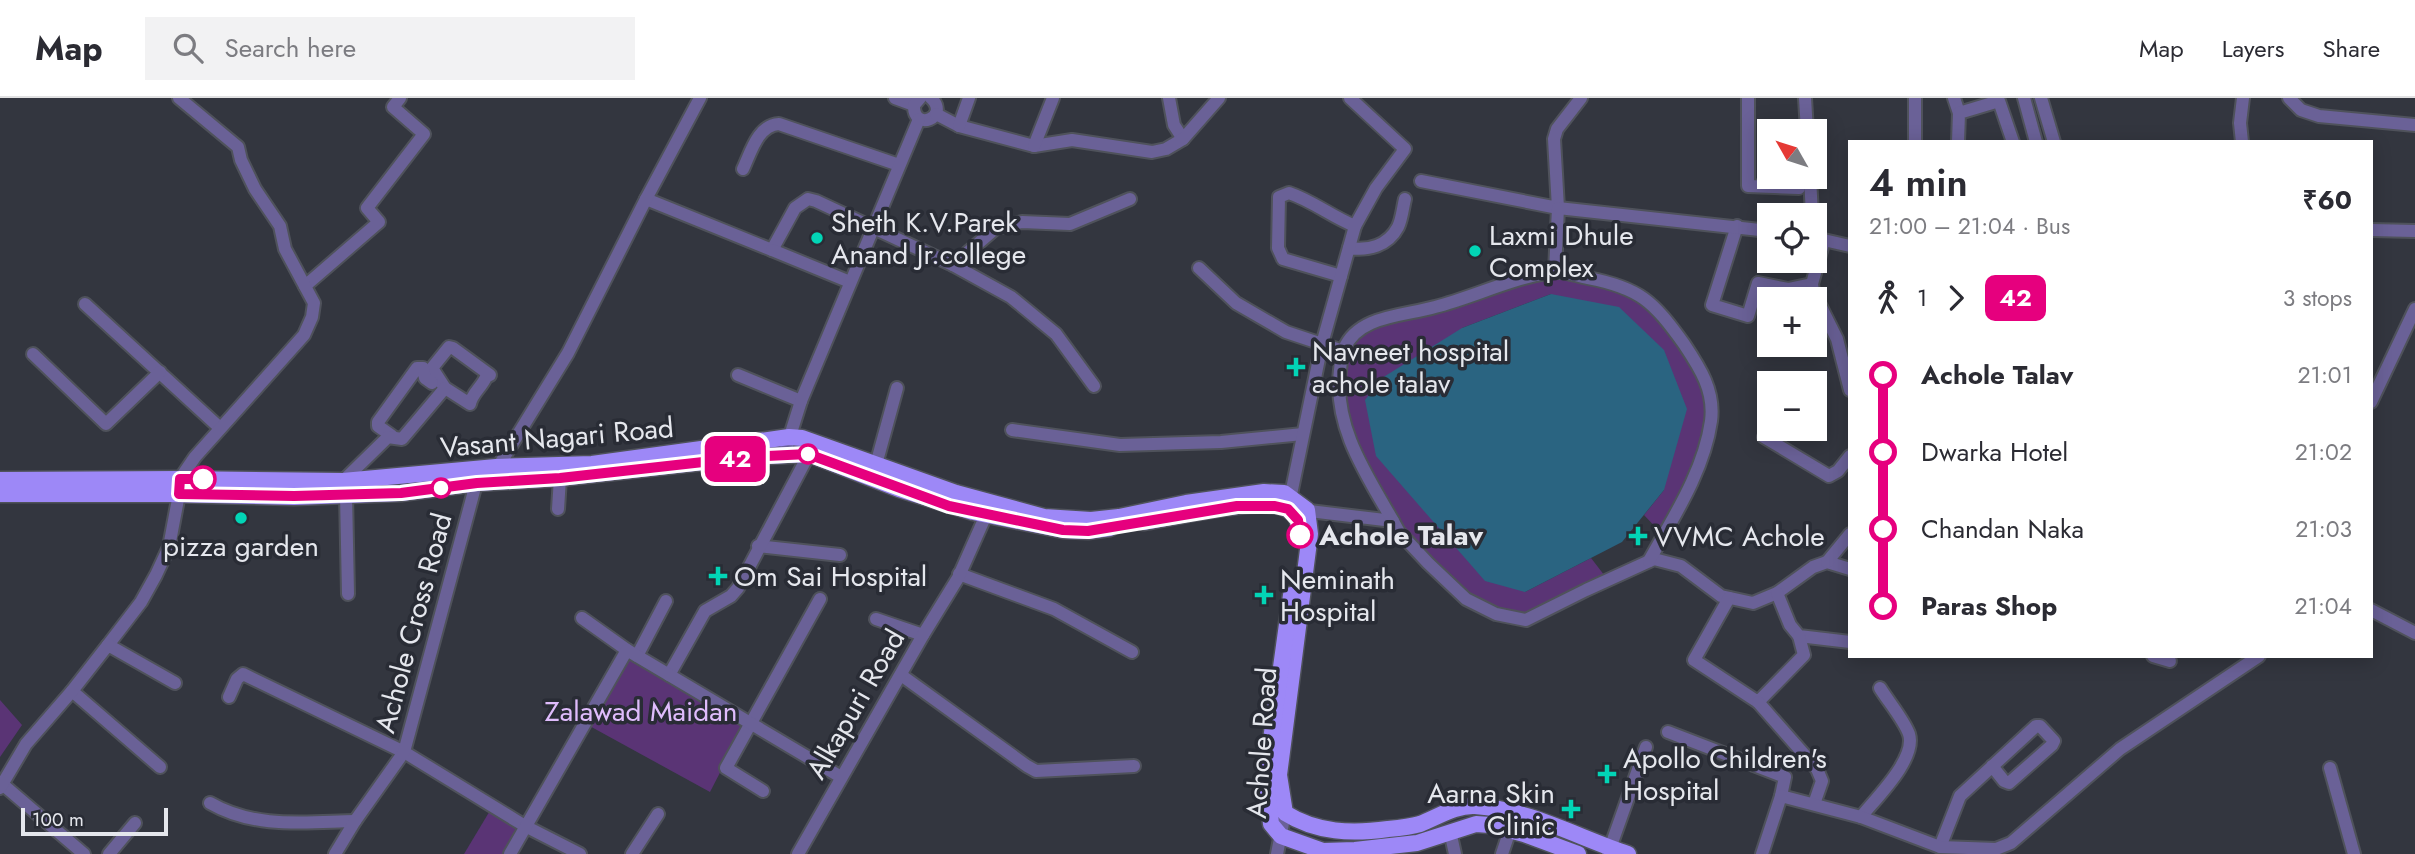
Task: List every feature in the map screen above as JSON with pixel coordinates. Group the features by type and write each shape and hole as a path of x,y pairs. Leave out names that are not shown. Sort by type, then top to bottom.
{"main road":[{"name":"Vasant Nagari Road","path":"0,480 179,486 294,496 344,488 401,493 486,476 789,437 802,439 949,506 989,509 1063,530 1088,531 1237,506 1275,506 1289,503"},
{"name":"Vasant Nagari Road","path":"486,476 560,478 808,454 874,472"},
{"name":"Vasant Nagari Road","path":"0,494 179,486"},
{"path":"1289,503 1307,510"},
{"name":"Achole Road","path":"1276,830 1266,776 1300,535 1298,520 1289,503"},
{"name":"Achole Road","path":"1285,813 1279,775 1310,534 1307,510"},
{"path":"1285,813 1312,826 1364,832 1417,825 1453,810 1483,807 1529,818 1609,851 1628,854"},
{"path":"1276,830 1324,852 1417,843 1476,824 1510,830 1578,854"}],"street":[{"path":"83,854 1,785 26,744 72,691 141,602 169,547 179,486 220,428 304,335 312,317 314,303 285,249 280,226 255,189 238,147 179,98"},
{"path":"305,286 379,222 367,208 424,134 393,107 400,98"},
{"name":"Achole Cross Road","path":"335,854 404,752 486,476 568,354 700,98"},
{"path":"895,98 917,101 914,113 919,119 930,120 936,114 937,106 931,98"},
{"path":"959,126 969,98"},
{"path":"1034,146 1053,98"},
{"path":"1169,98 1174,125 1183,139"},
{"path":"936,114 959,126 1034,146 1072,139 1152,152 1166,149 1183,139 1219,98"},
{"path":"1289,503 1322,344 1355,226 1376,188 1405,149 1350,98"},
{"path":"1555,271 1558,208 1554,139 1557,129 1581,98"},
{"path":"1748,98 1748,186 1757,186"},
{"path":"1805,98 1806,119"},
{"path":"1915,98 1915,140"},
{"path":"1954,98 1959,113 1958,140"},
{"path":"2024,98 2035,140"},
{"path":"2041,98 2053,140"},
{"path":"2242,140 2240,122 2243,98"},
{"path":"2289,98 2301,110 2319,116 2415,125"},
{"path":"1959,113 1999,101 2012,140"},
{"path":"784,455 801,401 919,119"},
{"path":"743,169 761,132 770,124 779,124 899,165"},
{"path":"1421,181 1558,208 1757,229"},
{"path":"1341,276 1283,260 1278,248 1279,197 1290,193 1306,198 1339,220 1355,226"},
{"path":"646,199 850,282"},
{"path":"772,250 795,208 808,199 953,265 1011,297 1056,334 1094,386"},
{"path":"953,265 996,228 1022,222 1070,224 1130,199"},
{"path":"1349,248 1364,251 1379,246 1398,228 1405,199"},
{"path":"1737,226 1712,305 1748,316 1758,283 1788,289 1812,285"},
{"path":"2373,230 2415,231"},
{"path":"1827,241 1848,246"},
{"path":"1199,268 1236,303 1286,332 1343,351"},
{"path":"1649,561 1705,448 1712,420 1711,396 1703,372 1655,307 1637,292 1616,283 1555,271 1528,277 1452,303 1379,320 1353,332 1343,351 1338,388 1343,425 1364,471 1399,532 1428,564 1466,600 1496,614 1525,620 1654,559 1681,566 1721,596 1753,603 1777,593 1813,568 1827,562 1848,536"},
{"path":"1814,273 1813,291 1837,339 1848,382"},
{"path":"85,304 220,428"},
{"path":"2373,398 2415,309"},
{"path":"449,347 490,375 472,396 470,404 444,388 432,368 449,347"},
{"path":"33,354 106,424 159,372"},
{"path":"432,383 425,378 423,368 417,368 378,422 381,428 402,439 444,388"},
{"path":"738,375 801,401"},
{"path":"874,472 897,388"},
{"path":"1012,429 1120,445 1221,442 1303,434"},
{"path":"348,594 344,488 388,437 392,436"},
{"path":"1769,441 1829,476 1838,471 1848,458"},
{"path":"669,675 700,617 705,611 731,596 737,588 808,454"},
{"path":"558,509 560,478"},
{"name":"Alkapuri Road","path":"798,854 959,574 989,509"},
{"path":"1307,510 1393,521"},
{"path":"758,547 840,555"},
{"path":"1827,562 1848,568"},
{"path":"959,574 1054,609 1132,652"},
{"path":"1758,702 1804,655 1799,636 1790,625 1777,593"},
{"path":"1729,598 1694,660 1758,702 1817,769 1822,781 1814,804"},
{"path":"763,791 726,768 820,599"},
{"path":"509,854 666,601"},
{"path":"2373,611 2415,633"},
{"path":"582,618 632,653 841,777"},
{"path":"876,619 923,635"},
{"path":"1799,636 1848,642"},
{"path":"108,645 175,683"},
{"path":"2160,658 2170,661"},
{"path":"1780,796 1861,817 1940,847 1996,849 2011,843 2120,749 2256,658"},
{"path":"229,697 237,679 243,674 404,752 525,825 580,854"},
{"path":"901,675 1036,771 1133,766"},
{"path":"1861,817 1904,763 1909,750 1909,734 1880,688"},
{"path":"72,691 160,767"},
{"path":"1940,847 1960,796 1992,766 2036,726 2040,726 2054,741 2009,783 2006,783 1992,766"},
{"path":"1668,732 1785,777 1762,854"},
{"path":"1609,851 1646,747"},
{"path":"2330,768 2354,854"},
{"path":"210,803 245,819 269,822 355,821"},
{"name":"Achole Road","path":"1277,854 1276,830 1285,813"},
{"path":"632,854 658,814"},
{"path":"109,854 135,823"},
{"path":"1502,854 1510,830"},
{"path":"1450,831 1455,854"}],"green space":[{"path":"1555,271 1616,283 1655,307 1711,396 1705,448 1661,533 1644,515 1664,490 1551,294 1462,328 1525,592 1591,558 1608,580 1525,620 1496,614 1428,563 1364,471 1339,380 1353,332"},
{"name":"Zalawad Maidan","path":"625,657 744,726 710,792 586,724"},
{"path":"0,700 22,725 0,757"},
{"path":"491,809 520,827 507,854 464,854"}],"water":[{"path":"1551,294 1619,307 1664,350 1687,409 1664,490 1622,542 1525,592 1485,581 1376,456 1365,400 1382,378 1462,328"}],"bus line":[{"name":"42","path":"203,479 180,479 179,494 294,496 401,493 477,483 560,478 748,457 808,454 949,506 1063,530 1088,531 1191,513 1258,505 1288,509 1298,520 1300,535"}],"place":[{"name":"Sheth K.V.Parek Anand Jr.college","path":"817,238"},
{"name":"Laxmi Dhule Complex","path":"1475,251"},
{"name":"Navneet hospital achole talav","path":"1296,367"},
{"name":"pizza garden","path":"241,518"},
{"name":"Achole Talav","path":"1300,535"},
{"name":"VVMC Achole","path":"1638,536"},
{"name":"Om Sai Hospital","path":"718,576"},
{"name":"Neminath Hospital","path":"1264,595"},
{"name":"Apollo Children's Hospital","path":"1607,774"},
{"name":"Aarna Skin Clinic","path":"1571,809"}]}
